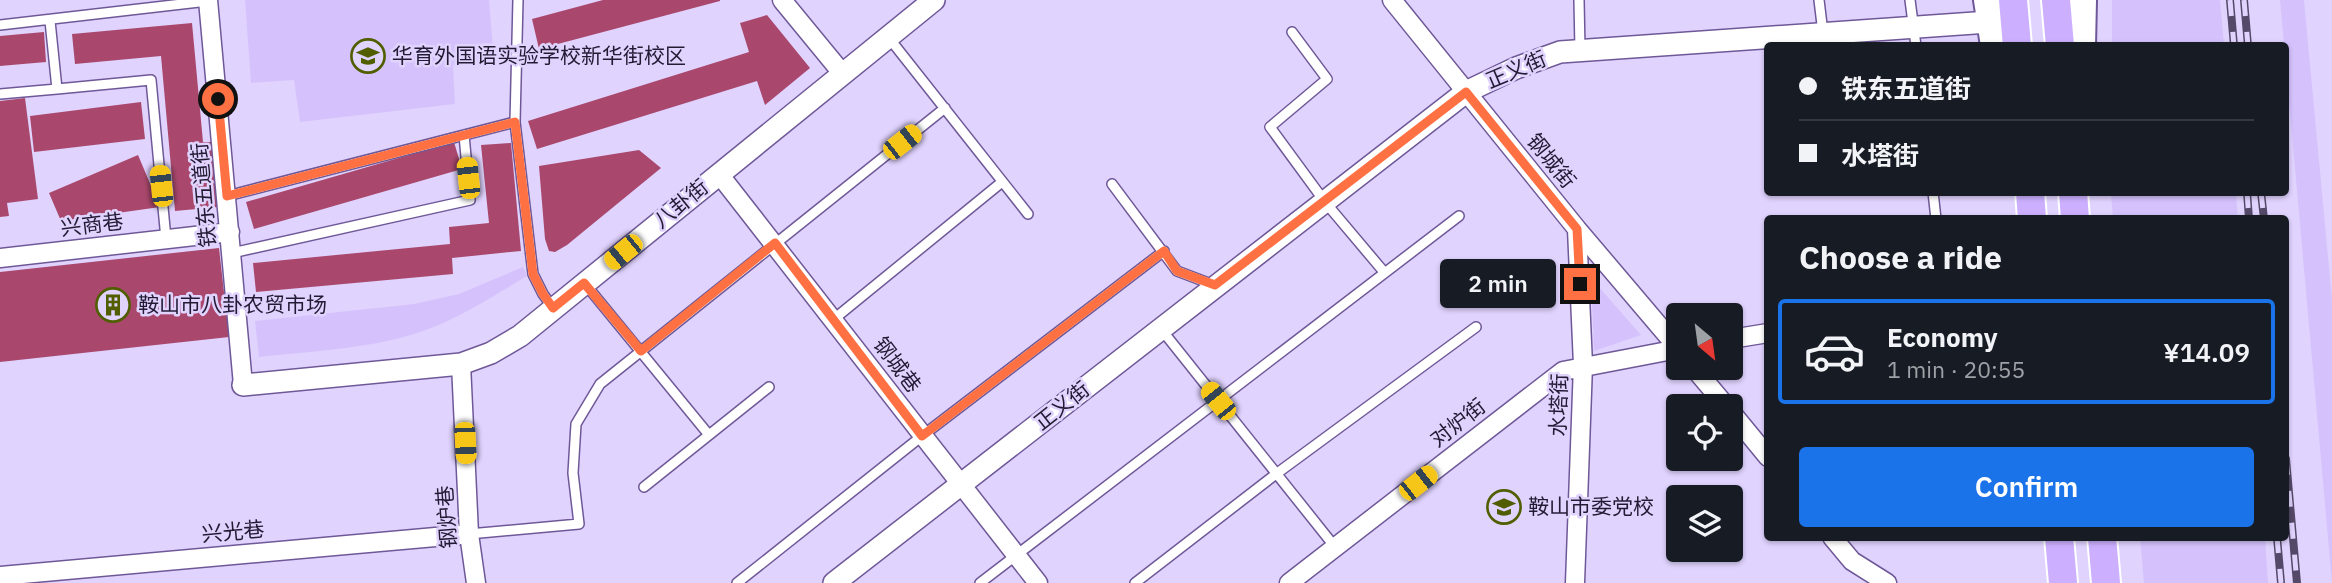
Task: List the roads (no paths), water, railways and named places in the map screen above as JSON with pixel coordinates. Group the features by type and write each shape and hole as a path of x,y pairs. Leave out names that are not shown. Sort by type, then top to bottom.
{"highway":[{"path":"2013,0 2017,42"},
{"path":"2056,0 2060,42"},
{"path":"2030,196 2030,215"},
{"path":"2074,196 2077,215"},
{"path":"2059,541 2063,583"},
{"path":"2102,541 2106,583"}],"main road":[{"path":"2083,42 2084,0"},
{"path":"2023,196 2029,215"},
{"path":"2078,215 2081,196"}],"street":[{"path":"782,0 842,73"},
{"name":"八卦街","path":"243,385 461,364 491,353 520,336 934,0"},
{"name":"钢城街","path":"1392,0 1577,229 1666,334"},
{"name":"铁东五道街","path":"208,1 243,385"},
{"name":"正义街","path":"834,583 1466,92 1516,68 1560,52 1823,33 1914,37 1989,22"},
{"name":"钢城巷","path":"719,174 1038,583"},
{"name":"水塔街","path":"1575,583 1583,365 1577,229"},
{"name":"兴商巷","path":"0,258 230,232"},
{"path":"1743,337 1764,335"},
{"name":"对炉街","path":"1289,583 1563,371 1666,350"},
{"name":"钢炉巷","path":"461,364 469,534 476,583"},
{"path":"1704,380 1716,394"},
{"path":"1743,427 1764,452"},
{"name":"兴光巷","path":"0,576 469,534"},
{"path":"1835,541 1852,561 1887,583"}],"lane":[{"path":"518,0 515,122 533,274 553,308"},
{"path":"1579,0 1580,50"},
{"path":"1819,0 1823,33"},
{"path":"1910,0 1914,37"},
{"path":"0,25 208,1"},
{"path":"50,21 57,89"},
{"path":"1292,32 1327,79 1270,127 1325,202 1384,272"},
{"path":"888,37 1028,214"},
{"path":"0,94 151,80 166,239"},
{"path":"469,534 579,524 573,473 576,424 600,384 945,108"},
{"path":"227,196 515,122"},
{"path":"232,253 470,200 464,135"},
{"path":"834,319 1002,182"},
{"path":"1112,184 1177,271 1215,285"},
{"path":"1933,196 1936,215"},
{"path":"980,583 1459,216"},
{"path":"737,583 922,436 1164,251"},
{"path":"584,283 709,435"},
{"path":"1135,583 1276,474 1476,327"},
{"path":"1161,329 1335,547"},
{"path":"644,487 769,387"}],"railway":[{"path":"2230,0 2234,42"},
{"path":"2244,0 2248,42"},
{"path":"2247,196 2249,215"},
{"path":"2261,196 2264,215"},
{"path":"2289,493 2297,583"},
{"path":"2277,541 2281,583"}],"place":[{"name":"华育外国语实验学校新华街校区","path":"368,56"},
{"name":"鞍山市八卦农贸市场","path":"113,305"},
{"name":"鞍山市委党校","path":"1504,507"}]}
